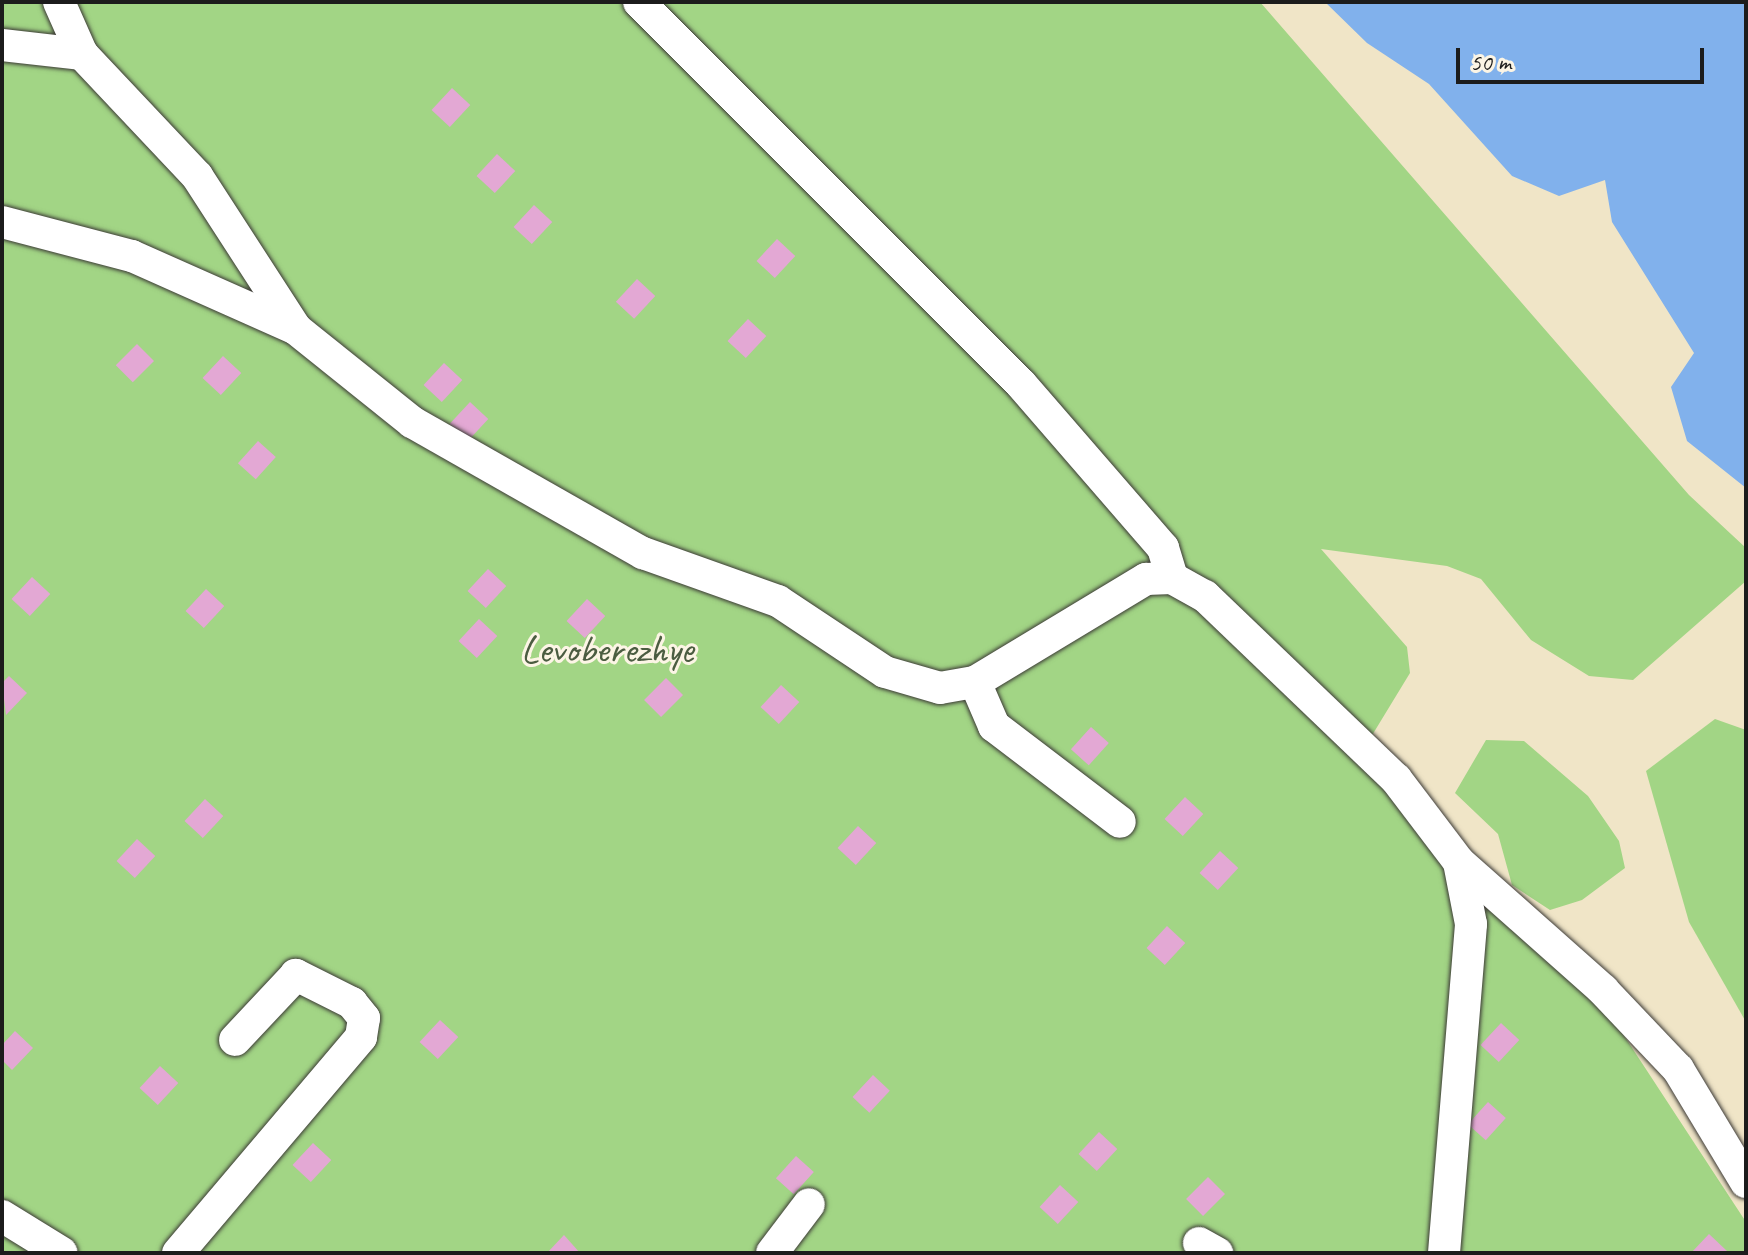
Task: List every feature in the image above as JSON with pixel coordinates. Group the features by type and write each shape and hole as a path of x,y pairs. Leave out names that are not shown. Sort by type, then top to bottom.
{"street":[{"path":"59,2 82,54 197,176 296,329"},
{"path":"639,2 1021,384 1163,548 1172,578 1216,606 1396,779 1459,862 1573,961 1678,1069 1746,1182"},
{"path":"2,45 82,54"},
{"path":"2,222 132,256 296,329 412,422 643,553 778,601 885,672 940,688 975,682 1121,592 1172,578"},
{"path":"975,682 994,726 1120,822"},
{"path":"1444,1253 1471,924 1459,862"},
{"path":"178,1253 361,1037 364,1018 352,1003 296,975 235,1040"},
{"path":"772,1253 809,1204"},
{"path":"2,1216 62,1253"}],"green space":[{"name":"Levoberezhye","path":"2,2 1260,2 1689,495 1746,548 1746,581 1633,680 1589,676 1531,640 1481,579 1447,566 1321,549 1407,647 1410,673 1371,737 1432,808 1452,897 1508,916 1619,1028 1746,1222 1746,1253 2,1253"},
{"path":"1715,719 1746,730 1746,1022 1689,922 1646,771"},
{"path":"1486,740 1524,741 1588,796 1619,841 1625,868 1582,900 1550,910 1512,885 1498,834 1455,793"}],"water":[{"path":"1325,2 1746,2 1746,488 1687,441 1671,387 1694,353 1612,222 1605,180 1559,196 1512,176 1429,84 1367,43"}],"building":[{"path":"452,88 470,105 450,127 432,110"},
{"path":"497,154 515,171 495,193 477,176"},
{"path":"534,205 552,222 532,244 514,227"},
{"path":"777,239 795,256 775,278 757,261"},
{"path":"637,279 655,296 634,319 616,302"},
{"path":"748,319 766,336 746,358 728,341"},
{"path":"137,344 154,361 133,382 116,365"},
{"path":"223,356 241,373 221,395 203,378"},
{"path":"444,363 462,380 442,402 424,385"},
{"path":"470,402 488,419 468,441 450,424"},
{"path":"258,441 276,457 256,479 238,463"},
{"path":"488,569 506,586 486,608 468,591"},
{"path":"32,577 50,594 30,616 12,599"},
{"path":"206,589 224,606 204,628 186,611"},
{"path":"587,599 605,616 585,638 567,621"},
{"path":"479,619 497,636 477,658 459,641"},
{"path":"9,676 27,693 6,715 2,683"},
{"path":"666,678 683,695 661,717 644,700"},
{"path":"781,685 799,702 779,724 761,707"},
{"path":"1091,727 1109,743 1089,765 1071,749"},
{"path":"1185,797 1203,814 1183,836 1165,819"},
{"path":"205,799 223,816 203,838 185,821"},
{"path":"858,826 876,843 856,865 838,848"},
{"path":"137,839 155,856 135,878 117,861"},
{"path":"1220,851 1238,868 1218,890 1200,873"},
{"path":"1167,926 1185,943 1165,965 1147,948"},
{"path":"440,1020 458,1037 438,1059 420,1042"},
{"path":"1501,1023 1519,1040 1499,1062 1481,1045"},
{"path":"15,1031 33,1048 12,1070 2,1060 2,1045"},
{"path":"160,1066 178,1083 158,1105 140,1088"},
{"path":"873,1075 890,1091 869,1113 853,1097"},
{"path":"1488,1102 1506,1118 1486,1140 1468,1124"},
{"path":"1099,1132 1117,1149 1097,1171 1079,1154"},
{"path":"313,1143 331,1160 311,1182 293,1165"},
{"path":"796,1156 814,1172 794,1194 776,1178"},
{"path":"1208,1177 1225,1194 1203,1216 1186,1199"},
{"path":"1060,1185 1078,1202 1058,1224 1040,1207"},
{"path":"1709,1234 1727,1251 1691,1253"},
{"path":"564,1235 580,1253 547,1253"}]}
